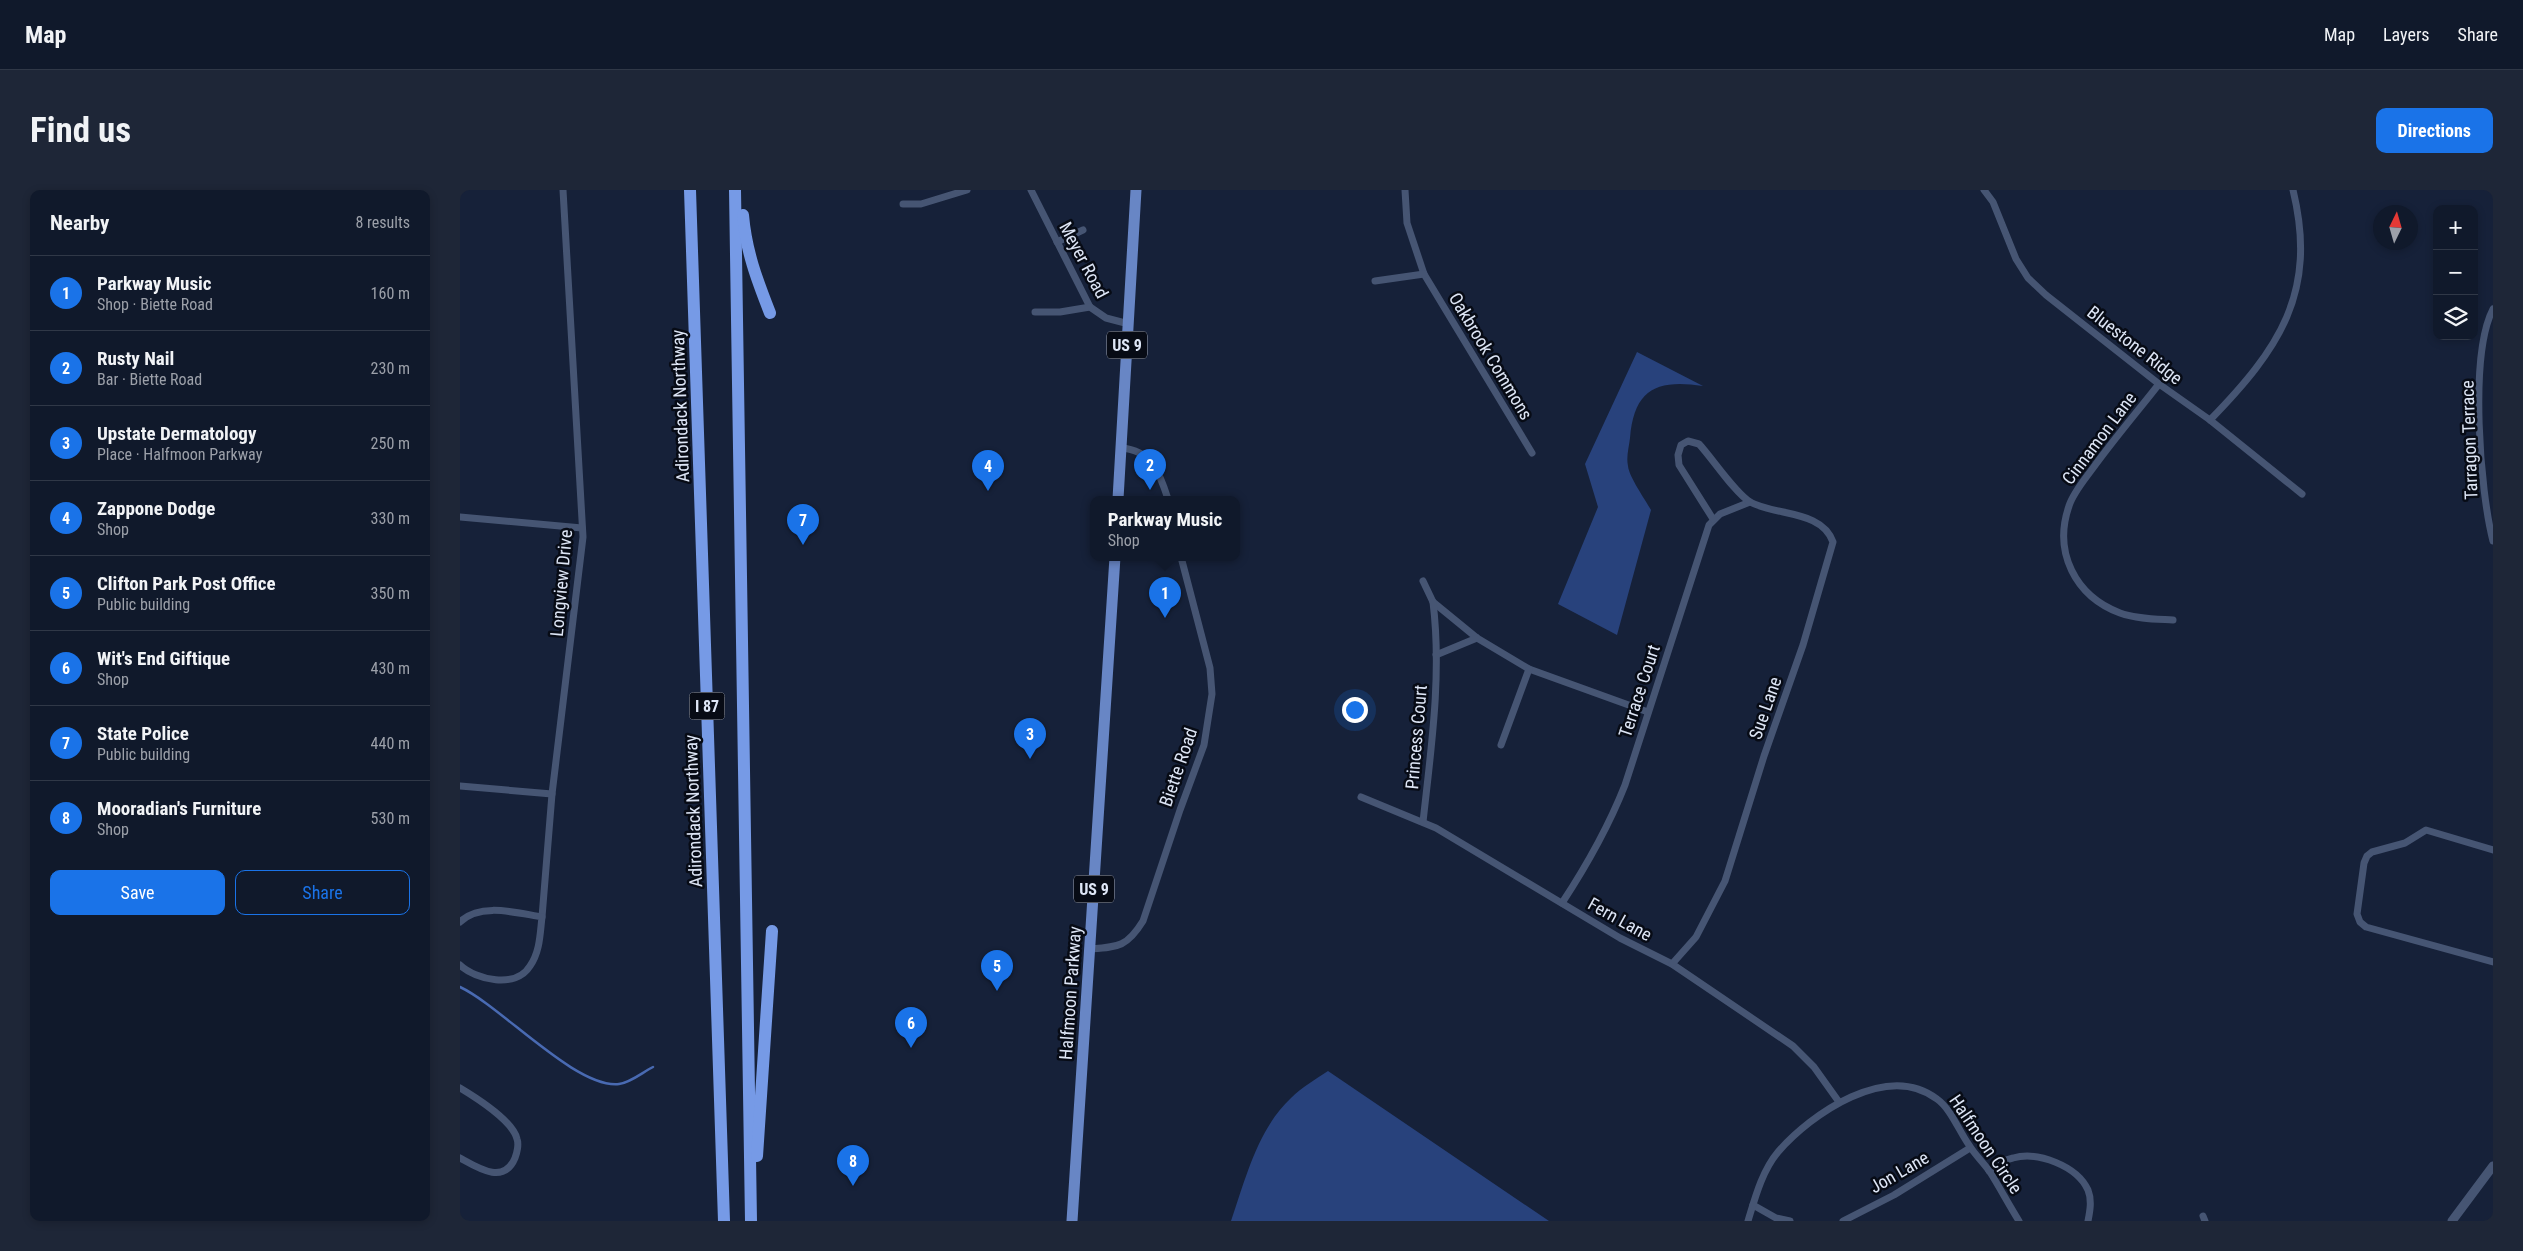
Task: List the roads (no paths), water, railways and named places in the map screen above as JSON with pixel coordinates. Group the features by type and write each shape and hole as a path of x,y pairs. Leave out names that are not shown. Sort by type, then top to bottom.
{"highway":[{"name":"Adirondack Northway","path":"690,190 724,1221"},
{"name":"I 87","path":"735,190 752,1221"},
{"path":"740,190 745,242 750,261 770,313"},
{"path":"752,1221 772,931"}],"main road":[{"name":"US 9","path":"1118,496 1136,190"},
{"name":"Halfmoon Parkway","path":"1072,1221 1115,561"}],"street":[{"name":"Longview Drive","path":"460,965 468,972 485,978 512,978 524,974 529,969 536,954 542,917 552,794 583,537 563,190"},
{"path":"903,204 921,204 967,190"},
{"name":"Meyer Road","path":"1030,190 1090,307 1106,318 1129,324"},
{"name":"Oakbrook Commons","path":"1405,190 1407,223 1424,274 1532,453"},
{"name":"Bluestone Ridge","path":"1984,190 1993,202 2016,259 2028,278 2046,295 2159,384 2210,420 2302,494"},
{"path":"2210,420 2240,389 2273,343 2294,302 2298,286 2302,230 2293,190"},
{"path":"1057,242 1083,230"},
{"path":"1374,281 1424,274"},
{"path":"1035,312 1060,312 1090,307"},
{"name":"Tarragon Terrace","path":"2493,310 2484,334 2482,348 2479,429 2487,518 2493,541"},
{"name":"Cinnamon Lane","path":"2159,384 2098,461 2069,505 2064,524 2065,554 2069,570 2080,586 2101,604 2120,613 2141,618 2173,620"},
{"path":"1688,441 1700,444 1750,502 1732,508 1713,519 1679,464 1678,455 1681,445 1688,441"},
{"path":"1121,448 1138,451 1152,462 1160,475 1167,496"},
{"name":"Sue Lane","path":"1672,964 1696,937 1725,882 1764,756 1803,645 1832,550 1831,536 1827,529 1817,522 1750,502"},
{"path":"460,517 582,528"},
{"name":"Terrace Court","path":"1562,903 1591,859 1609,825 1625,785 1704,537 1713,519"},
{"name":"Biette Road","path":"1090,949 1124,944 1134,935 1143,922 1206,740 1212,694 1210,668 1182,561"},
{"name":"Princess Court","path":"1423,581 1433,602 1437,633 1434,721 1423,822"},
{"name":"Princess Court","path":"1433,602 1477,638 1529,669 1648,712"},
{"path":"1436,655 1477,638"},
{"path":"1500,745 1529,669"},
{"path":"460,786 552,794"},
{"name":"Fern Lane","path":"1361,797 1436,828 1620,938 1672,964 1793,1046 1814,1066 1839,1102"},
{"path":"2493,850 2426,830 2398,846 2372,852 2364,863 2357,914 2360,922 2366,927 2493,962"},
{"path":"460,922 476,913 497,911 542,917"},
{"name":"Halfmoon Circle","path":"1748,1221 1760,1183 1778,1153 1799,1132 1839,1102 1876,1087 1898,1086 1925,1092 1937,1098 1945,1107 1970,1148 1989,1171 2019,1221"},
{"path":"460,1088 493,1111 513,1131 518,1140 517,1153 513,1163 506,1171 498,1173 485,1171 460,1158"},
{"name":"Jon Lane","path":"1842,1221 1894,1194 1970,1148"},
{"path":"1989,1171 2002,1162 2014,1157 2042,1158 2058,1163 2074,1175 2087,1189 2090,1202 2088,1221"},
{"path":"2452,1221 2492,1168"},
{"path":"1752,1206 1776,1218 1790,1221"}],"waterway":[{"path":"460,987 477,997 561,1061 582,1074 602,1082 619,1084 632,1080 653,1067"}],"place":[{"name":"Rusty Nail","path":"1150,490"},
{"name":"Zappone Dodge","path":"988,491"},
{"name":"State Police","path":"803,545"},
{"name":"Parkway Music","path":"1165,618"},
{"name":"Upstate Dermatology","path":"1030,759"},
{"name":"Clifton Park Post Office","path":"997,991"},
{"name":"Wit's End Giftique","path":"911,1048"},
{"name":"Mooradian's Furniture","path":"853,1186"}]}
